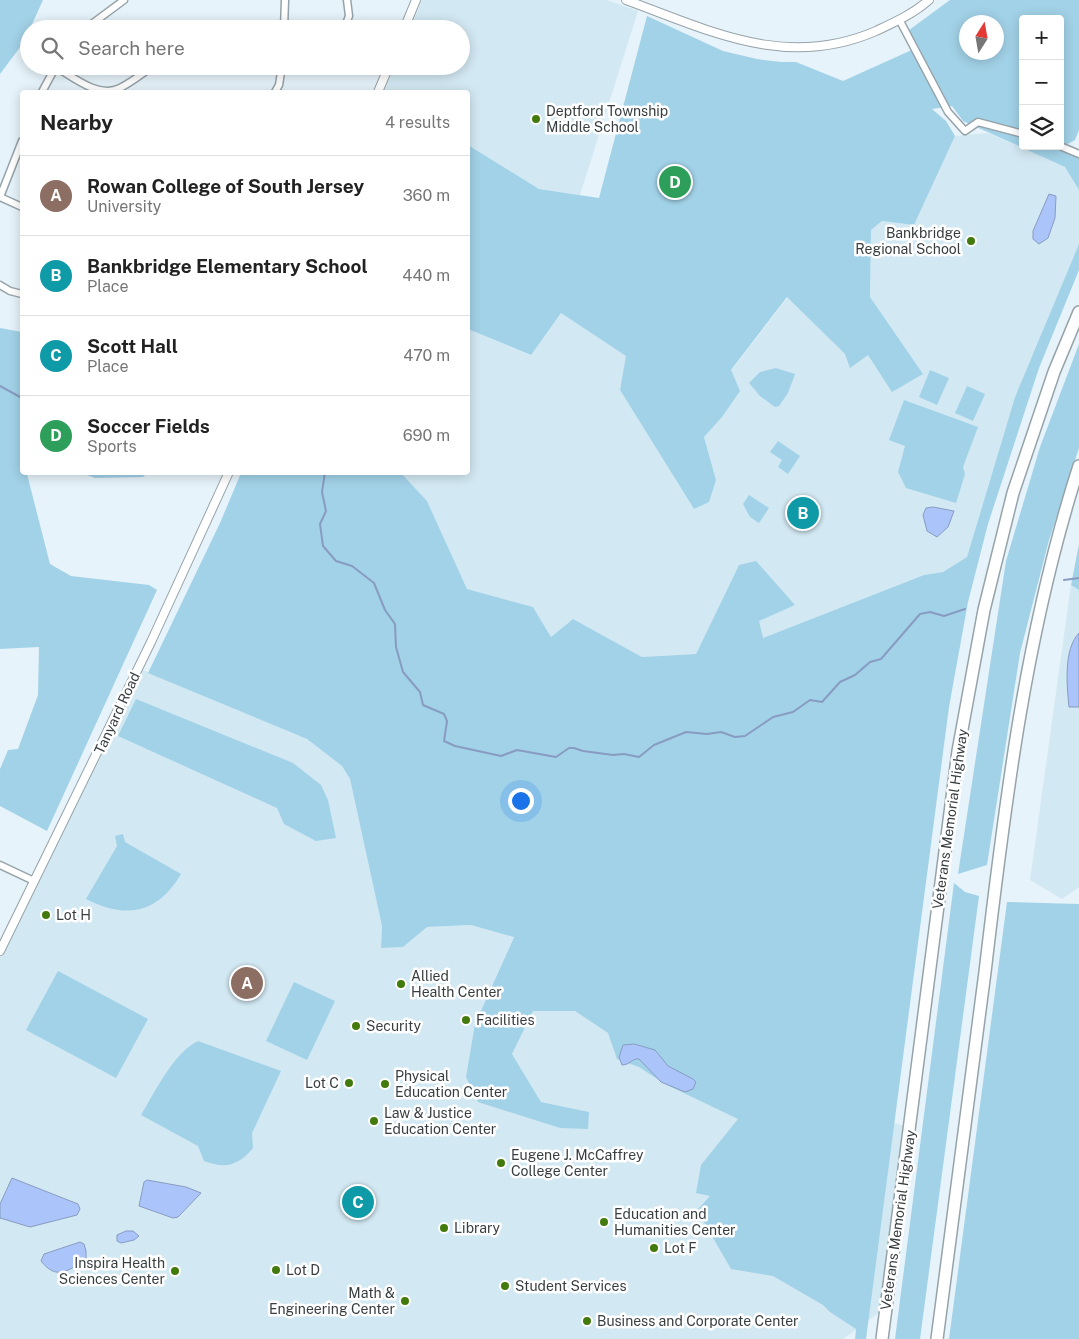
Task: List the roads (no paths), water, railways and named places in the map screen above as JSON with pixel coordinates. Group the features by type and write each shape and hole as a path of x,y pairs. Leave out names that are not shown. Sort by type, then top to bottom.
{"highway":[{"name":"Veterans Memorial Highway","path":"882,1339 958,751 984,610 1013,493 1054,372 1079,312"},
{"path":"937,1339 992,913 1027,669 1040,606 1079,466"}],"street":[{"path":"97,20 124,0"},
{"path":"284,20 285,0"},
{"path":"347,0 349,16 347,20"},
{"path":"408,20 416,0"},
{"path":"626,0 726,37 768,47 807,48 835,44 868,34 900,20 929,0"},
{"path":"900,20 948,112 965,131 978,122 1019,133"},
{"path":"43,90 51,75"},
{"path":"71,75 92,88 102,90"},
{"path":"116,90 140,75"},
{"path":"276,90 281,75"},
{"path":"379,90 385,75"},
{"path":"20,146 0,197 20,206"},
{"path":"1064,148 1079,154"},
{"path":"0,285 10,292 20,294"},
{"name":"Tanyard Road","path":"0,951 151,642 228,475"},
{"path":"0,865 34,880"}],"waterway":[{"path":"0,386 20,397"},
{"path":"325,475 322,492 326,511 320,524 323,546 336,561 352,566 374,583 385,610 395,624 396,647 403,672 420,692 423,705 444,714 447,721 444,741 455,746 501,756 517,750 556,757 569,748 574,748 583,751 639,757 654,745 686,732 707,734 721,732 735,737 745,736 773,717 793,712 810,700 822,702 840,682 855,675 870,662 881,659 920,614 930,612 944,616 965,609"},
{"path":"1064,580 1079,578"}],"place":[{"name":"Deptford Township Middle School","path":"536,119"},
{"name":"Soccer Fields","path":"675,182"},
{"name":"Bankbridge Regional School","path":"971,241"},
{"name":"Bankbridge Elementary School","path":"803,513"},
{"name":"Lot H","path":"46,915"},
{"name":"Rowan College of South Jersey","path":"247,983"},
{"name":"Allied Health Center","path":"401,984"},
{"name":"Facilities","path":"466,1020"},
{"name":"Security","path":"356,1026"},
{"name":"Lot C","path":"349,1083"},
{"name":"Physical Education Center","path":"385,1084"},
{"name":"Law & Justice Education Center","path":"374,1121"},
{"name":"Eugene J. McCaffrey College Center","path":"501,1163"},
{"name":"Scott Hall","path":"358,1202"},
{"name":"Education and Humanities Center","path":"604,1222"},
{"name":"Library","path":"444,1228"},
{"name":"Lot F","path":"654,1248"},
{"name":"Lot D","path":"276,1270"},
{"name":"Inspira Health Sciences Center","path":"175,1271"},
{"name":"Student Services","path":"505,1286"},
{"name":"Math & Engineering Center","path":"405,1301"},
{"name":"Business and Corporate Center","path":"587,1321"}]}
